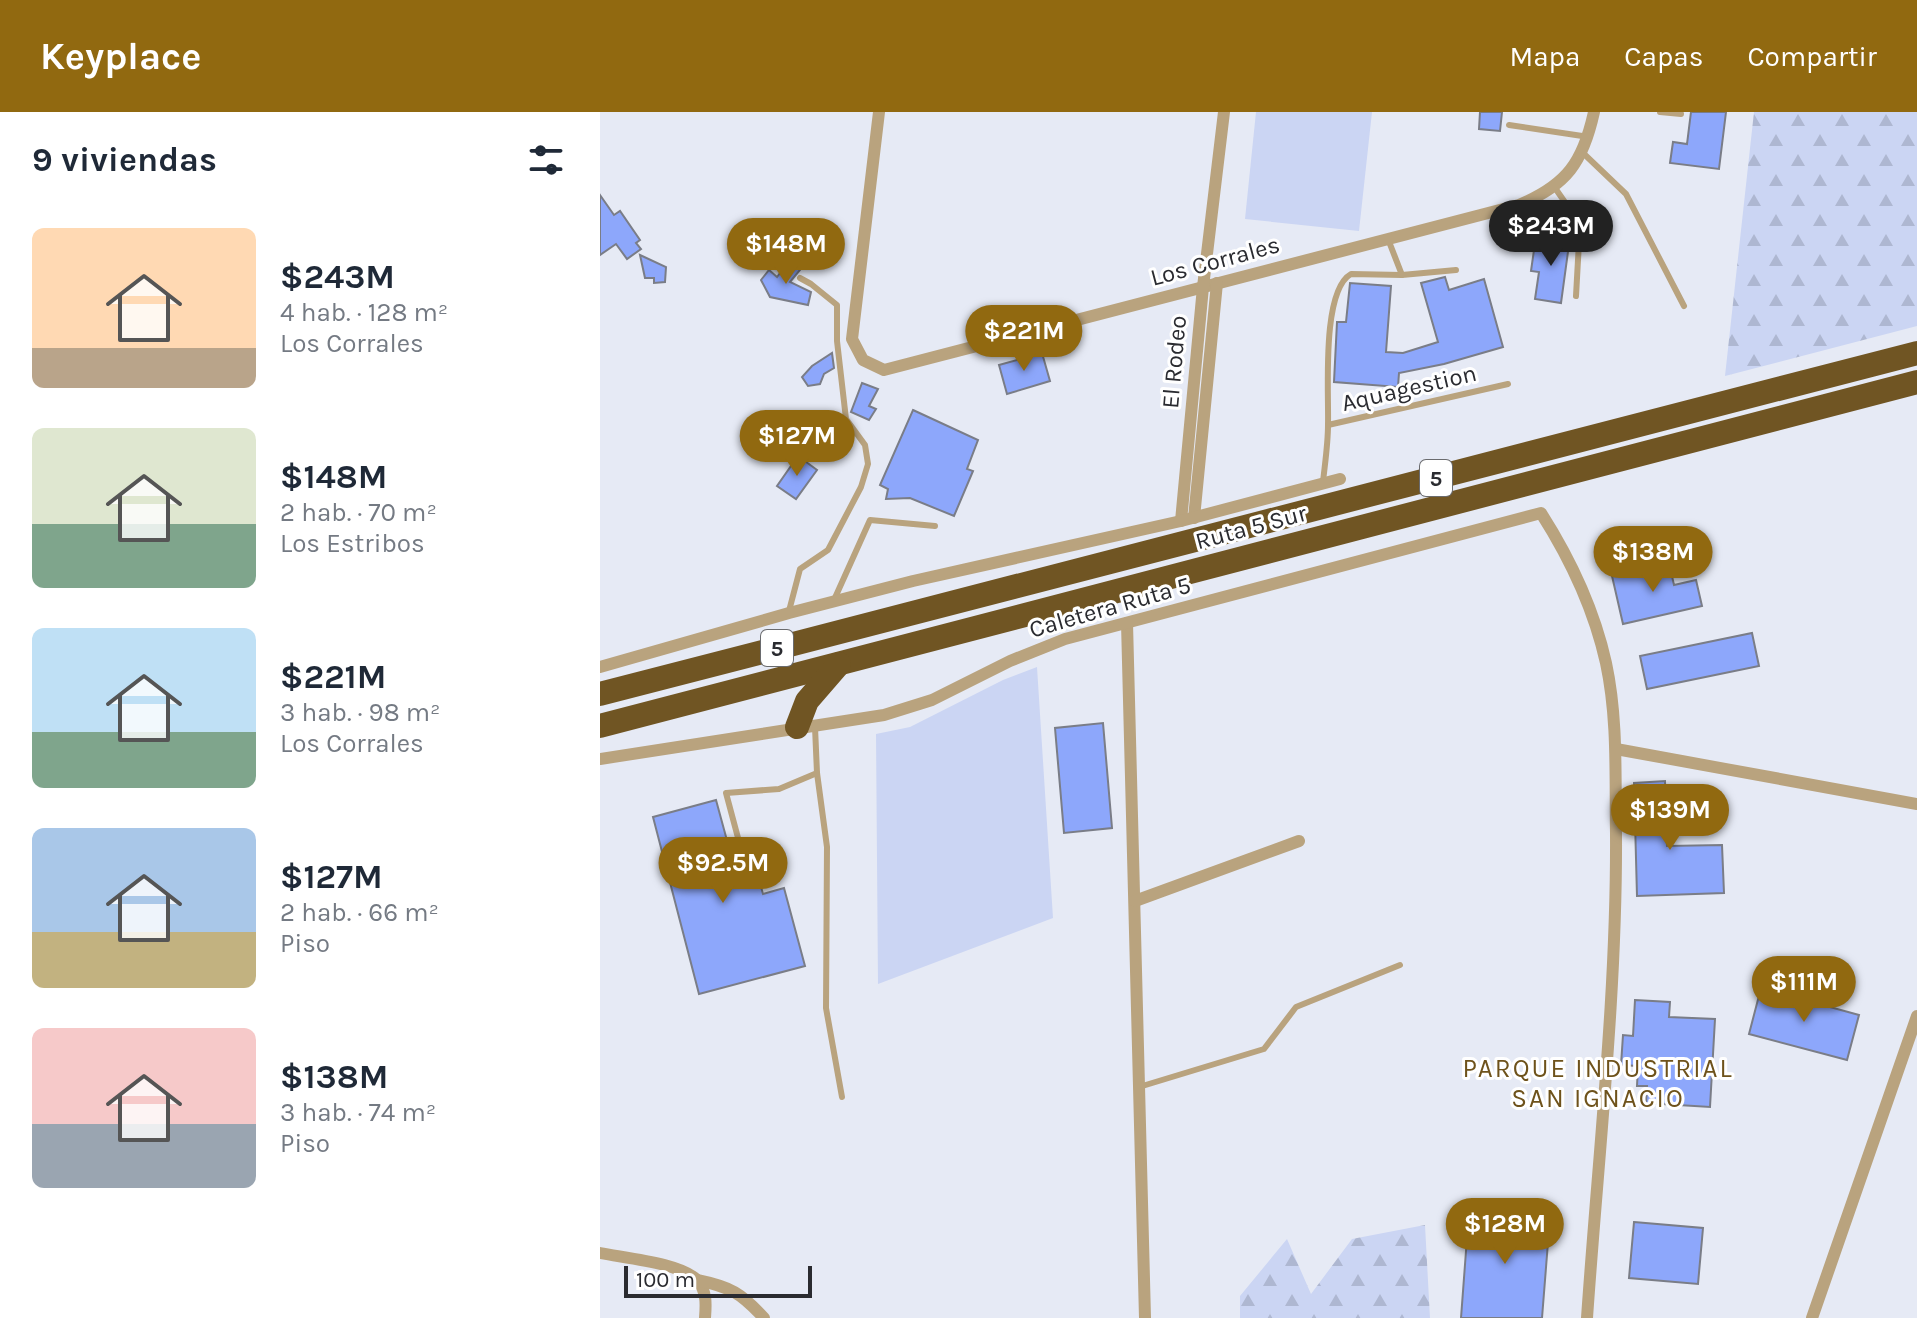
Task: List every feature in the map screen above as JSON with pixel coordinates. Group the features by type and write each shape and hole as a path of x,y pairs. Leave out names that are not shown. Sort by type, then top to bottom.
{"highway":[{"name":"Ruta 5 Sur","path":"600,694 1917,353"},
{"name":"Ruta 5 Sur","path":"600,726 1917,382"},
{"path":"806,726 807,701 839,664"}],"street":[{"name":"Los Corrales","path":"879,112 852,339 863,360 884,370 1519,205 1553,185 1570,171 1583,153"},
{"name":"El Rodeo","path":"1181,521 1203,287 1224,112"},
{"path":"1583,153 1594,112"},
{"name":"El Rodeo","path":"1194,518 1217,283"},
{"path":"600,667 833,601 1194,518 1340,479"},
{"name":"Caletera Ruta 5","path":"600,759 861,720 908,708 1037,649 1541,513 1568,560 1598,635 1611,691 1616,749"},
{"path":"1127,623 1145,1318"},
{"path":"1587,1318 1612,962 1616,877 1616,749 1917,804"},
{"path":"1135,901 1299,841"},
{"path":"1812,1318 1917,1016"},
{"path":"600,1253 679,1269 697,1280 727,1286 744,1296 764,1318"},
{"path":"697,1280 706,1296 705,1318"}],"lane":[{"path":"1660,112 1681,114"},
{"path":"1509,125 1589,137"},
{"path":"1583,153 1626,194 1684,306"},
{"path":"1553,185 1580,224 1576,296"},
{"path":"1388,239 1402,275"},
{"path":"1328,425 1326,389 1337,290 1344,278 1351,274 1402,275 1456,270"},
{"path":"789,613 800,569 828,550 861,487 868,464 865,445 846,419 837,341 837,305 800,278"},
{"name":"Aquagestion","path":"1323,483 1328,425 1508,384"},
{"path":"833,601 870,520 935,526"},
{"path":"806,726 817,773 827,847 826,1008 842,1097"},
{"path":"745,864 726,793 779,789 817,773"},
{"path":"1139,1087 1264,1049 1296,1007 1400,965"}],"green space":[{"path":"1256,112 1372,112 1359,231 1245,219"},
{"path":"1754,112 1917,112 1917,326 1725,376"},
{"path":"1037,667 1053,918 878,984 876,734 910,727 1003,680"},
{"path":"1425,1225 1430,1318 1240,1318 1240,1296 1287,1239 1311,1294 1352,1239"}],"building":[{"path":"1480,112 1502,112 1500,131 1479,129"},
{"path":"1691,112 1726,112 1719,169 1670,163 1673,142 1687,144"},
{"path":"600,195 614,215 620,211 640,240 636,243 641,249 627,259 616,244 600,255"},
{"path":"1546,234 1570,237 1561,303 1535,299 1539,272 1531,271 1534,250 1544,251"},
{"path":"640,255 666,267 665,282 654,283 654,278 645,278"},
{"path":"789,261 800,270 790,282 811,292 808,305 770,297 761,280 769,270 777,277"},
{"path":"1445,277 1449,290 1484,279 1503,347 1399,373 1398,387 1334,382 1337,322 1346,322 1350,283 1391,286 1386,352 1403,353 1438,342 1421,283"},
{"path":"832,353 834,368 824,374 820,384 808,386 802,377"},
{"path":"1042,353 1050,381 1007,394 999,365"},
{"path":"862,383 878,389 869,406 876,409 869,420 851,412"},
{"path":"913,410 978,440 967,469 973,471 954,516 910,498 886,499 888,489 880,485"},
{"path":"798,456 817,470 796,499 777,486"},
{"path":"1669,563 1674,585 1696,580 1702,606 1623,624 1612,576"},
{"path":"1752,633 1759,666 1647,689 1640,656"},
{"path":"1103,723 1112,828 1064,833 1055,728"},
{"path":"1665,781 1667,846 1722,845 1724,893 1637,896 1634,783"},
{"path":"716,800 738,881 758,876 763,894 784,888 805,966 699,994 653,817"},
{"path":"1761,988 1859,1015 1847,1060 1749,1034"},
{"path":"1635,1000 1670,1002 1669,1017 1715,1019 1710,1107 1646,1103 1647,1086 1637,1086 1638,1066 1621,1065 1623,1035 1633,1036"},
{"path":"1469,1211 1550,1217 1542,1318 1461,1318"},
{"path":"1634,1222 1703,1228 1698,1284 1629,1278"}],"district":[{"name":"PARQUE INDUSTRIAL SAN IGNACIO","path":"1598,1083"}]}
